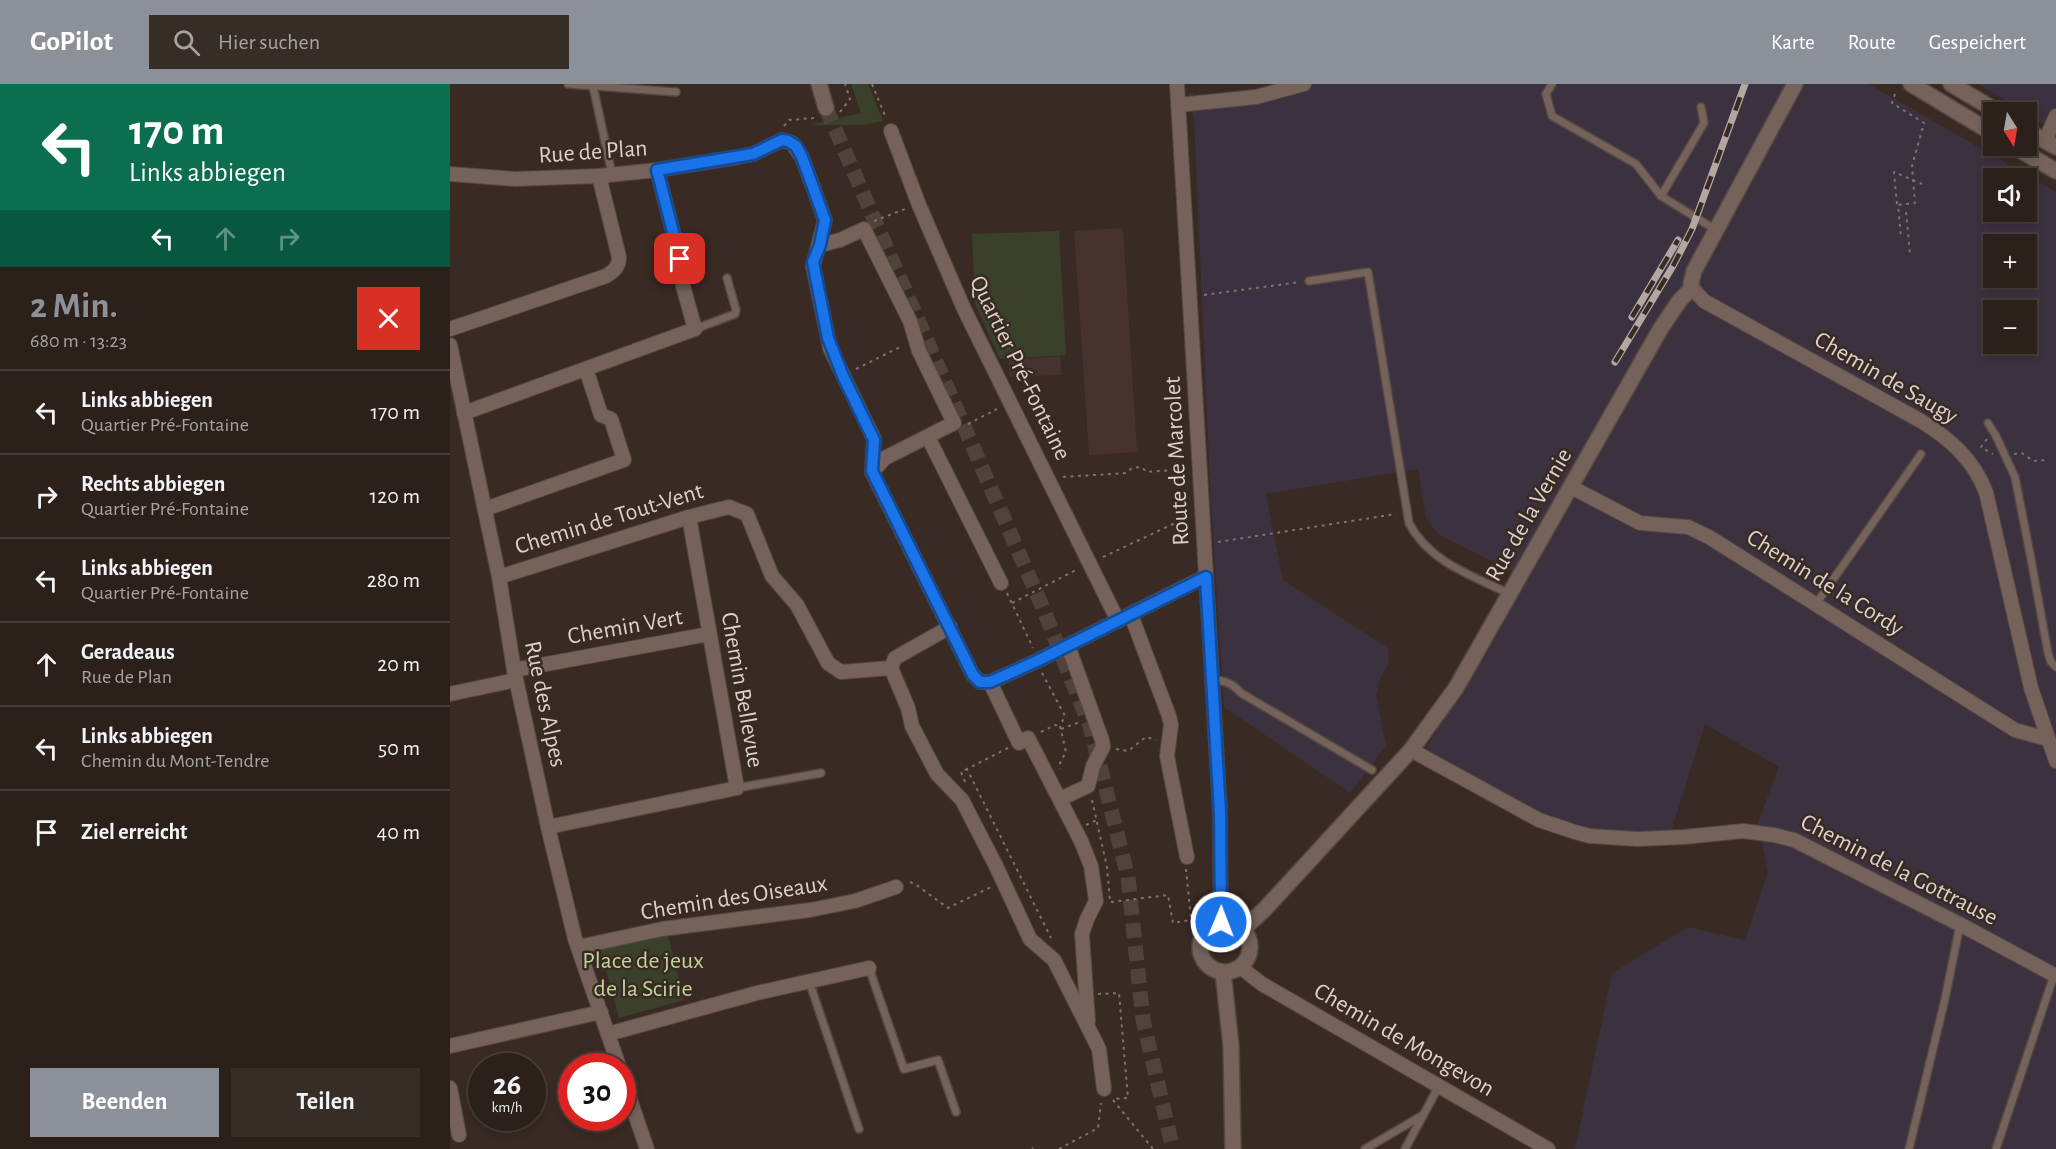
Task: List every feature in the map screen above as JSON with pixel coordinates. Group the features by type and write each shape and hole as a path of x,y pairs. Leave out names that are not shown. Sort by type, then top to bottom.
{"street":[{"path":"819,84 826,108"},
{"name":"Route de Marcolet","path":"1177,84 1220,812 1221,922"},
{"path":"1178,105 1256,97 1304,84"},
{"name":"Rue de la Vernie","path":"1243,930 1411,750 1456,688 1661,328 1680,300 1692,288 1694,271 1794,84"},
{"path":"1911,84 1983,127"},
{"path":"1951,84 1983,103"},
{"path":"2037,136 2050,144 2056,116"},
{"name":"Quartier Pré-Fontaine","path":"891,131 919,205 964,309 1118,621"},
{"name":"Rue de Plan","path":"450,174 514,179 657,170 738,159 759,152 782,140 788,141 796,146 802,157 825,220 820,245"},
{"path":"2030,156 2056,171"},
{"path":"464,413 695,329 682,286 680,259 657,170"},
{"path":"450,329 606,276 614,271 619,257 605,175"},
{"path":"872,471 885,458 954,423 919,351 910,321 864,229 840,240 820,245 813,266 828,338 843,376 874,440 872,471 973,675 980,682 990,682 1206,577"},
{"name":"Chemin de Saugy","path":"1692,288 1704,301 1921,420 1951,441 1966,457 1982,481 1986,492 2018,636 2052,736 2056,761"},
{"name":"Rue des Alpes","path":"451,352 499,577 515,675 548,827 578,947 616,1053"},
{"path":"485,509 624,460 611,419 601,415 586,369"},
{"path":"928,437 1001,583"},
{"name":"Chemin de la Cordy","path":"1571,487 1640,524 1680,526 1709,537 2015,730 2052,736"},
{"name":"Chemin de Tout-Vent","path":"499,577 689,517 729,507 747,514 772,576 797,605 828,663 841,672 891,668"},
{"name":"Chemin Bellevue","path":"548,827 737,788 689,517"},
{"path":"1131,615 1169,716 1171,725 1167,756 1187,857"},
{"path":"950,627 895,658 891,668 917,736 937,774 962,800 1030,939 1054,960 1089,1028 1099,1049 1108,1094"},
{"name":"Chemin Vert","path":"450,694 515,675 709,634"},
{"path":"1060,799 1088,786 1094,765 1103,747 1071,654 1065,647"},
{"path":"990,682 1060,799 1088,854 1096,901 1082,934 1089,1028"},
{"name":"Chemin de la Gottrause","path":"1411,750 1539,820 1582,834 1638,839 1743,831 1794,840 2055,976"},
{"name":"Chemin des Oiseaux","path":"578,947 662,929 810,910 855,901 896,887"},
{"path":"1229,922 1243,930 1250,945 1246,961 1240,967 1223,972 1208,966 1200,952 1202,936 1213,924 1229,922"},
{"name":"Chemin de Mongevon","path":"1240,967 1262,984 1548,1149"},
{"path":"609,1034 757,993 869,968"},
{"path":"1223,972 1231,1046 1233,1149"},
{"path":"450,1046 601,1012"},
{"path":"450,1088 459,1135"},
{"path":"636,1117 647,1149"}],"lane":[{"path":"568,84 676,92"},
{"path":"1552,84 1546,94 1552,116 1636,164 1661,196 1716,230"},
{"path":"593,86 605,175"},
{"path":"1661,196 1704,123 1701,107"},
{"path":"1309,281 1368,272 1408,523 1416,536 1451,566 1510,594"},
{"path":"695,329 735,314 736,310 727,278"},
{"path":"1988,423 2015,477 2048,653 2056,668"},
{"path":"1816,604 1921,454"},
{"path":"1212,680 1234,685 1241,693 1372,770"},
{"path":"737,788 821,773"},
{"path":"1909,1149 1945,999 1960,925"},
{"path":"869,968 904,1069 938,1060 956,1112"},
{"path":"1995,1149 2055,976"},
{"path":"809,981 859,1130"},
{"path":"1405,1149 1439,1086"},
{"path":"1365,1149 1423,1115"}],"path":[{"path":"872,84 891,131"},
{"path":"1895,94 1892,103 1924,123 1912,166 1912,169 1913,180 1914,191 1915,203 1898,205 1901,237 1894,172 1912,180 1922,184"},
{"path":"1906,212 1910,254"},
{"path":"877,219 896,213"},
{"path":"1198,295 1309,281"},
{"path":"843,376 915,339"},
{"path":"973,422 998,409 1002,416"},
{"path":"1987,460 1992,453"},
{"path":"1048,478 1126,473 1132,468 1141,467 1147,472 1200,468"},
{"path":"1012,603 1090,563 1203,510"},
{"path":"1212,543 1406,513"},
{"path":"1001,583 1012,603 1047,685 1065,716 1060,728 1066,752 1060,763 1060,772"},
{"path":"961,772 1054,725 1060,728 1094,716"},
{"path":"1125,751 1131,750 1143,739 1152,738"},
{"path":"967,769 1052,939 1041,948"},
{"path":"1088,786 1107,867 1111,902"},
{"path":"1187,857 1185,874 1191,920 1196,927"},
{"path":"896,887 913,882 948,908 1003,881"},
{"path":"1095,905 1168,895 1173,923 1191,920"},
{"path":"1087,994 1119,993 1128,1098 1108,1094"},
{"path":"1059,1149 1098,1128 1108,1094"},
{"path":"1108,1094 1153,1149"}],"shaded area":[{"path":"1268,84 1869,84 1983,150 1983,156 1994,156 2014,168 1983,168 1983,222 2037,222 2037,181 2056,192 2056,1149 1575,1149 1612,973 1688,927 1745,940 1768,872 1758,822 1779,767 1705,724 1671,832 1598,831 1541,816 1429,756 1427,746 1486,655 1528,579 1438,534 1426,518 1418,469 1266,494 1283,580 1388,648 1389,663 1380,679 1376,695 1386,746 1350,793 1224,707 1211,505 1194,119 1188,92 1197,95 1253,89"},
{"path":"1978,84 2056,84 2056,132 2037,120 2037,102 2009,102"},
{"path":"1123,228 1137,452 1089,455 1074,231"},
{"path":"1060,356 1062,375 1010,377 1008,360"}],"green space":[{"path":"851,84 868,84 883,121 862,125 811,125 861,113"},
{"path":"1059,231 1066,355 1000,359 975,304 972,234"},
{"name":"Place de jeux de la Scirie","path":"668,935 684,1000 619,1018 606,970 602,971 594,950"}],"tunnel":[{"path":"826,108 1042,606 1090,726 1128,877 1143,1020 1173,1149"}],"railway":[{"path":"1615,362 1673,266 1692,229 1745,84"},
{"path":"1632,317 1678,240"}],"route":[{"path":"680,259 657,170 753,154 782,140 796,146 825,220 813,266 830,348 874,440 872,471 973,675 980,682 990,682 1037,661 1206,577 1220,812 1221,922"}]}
